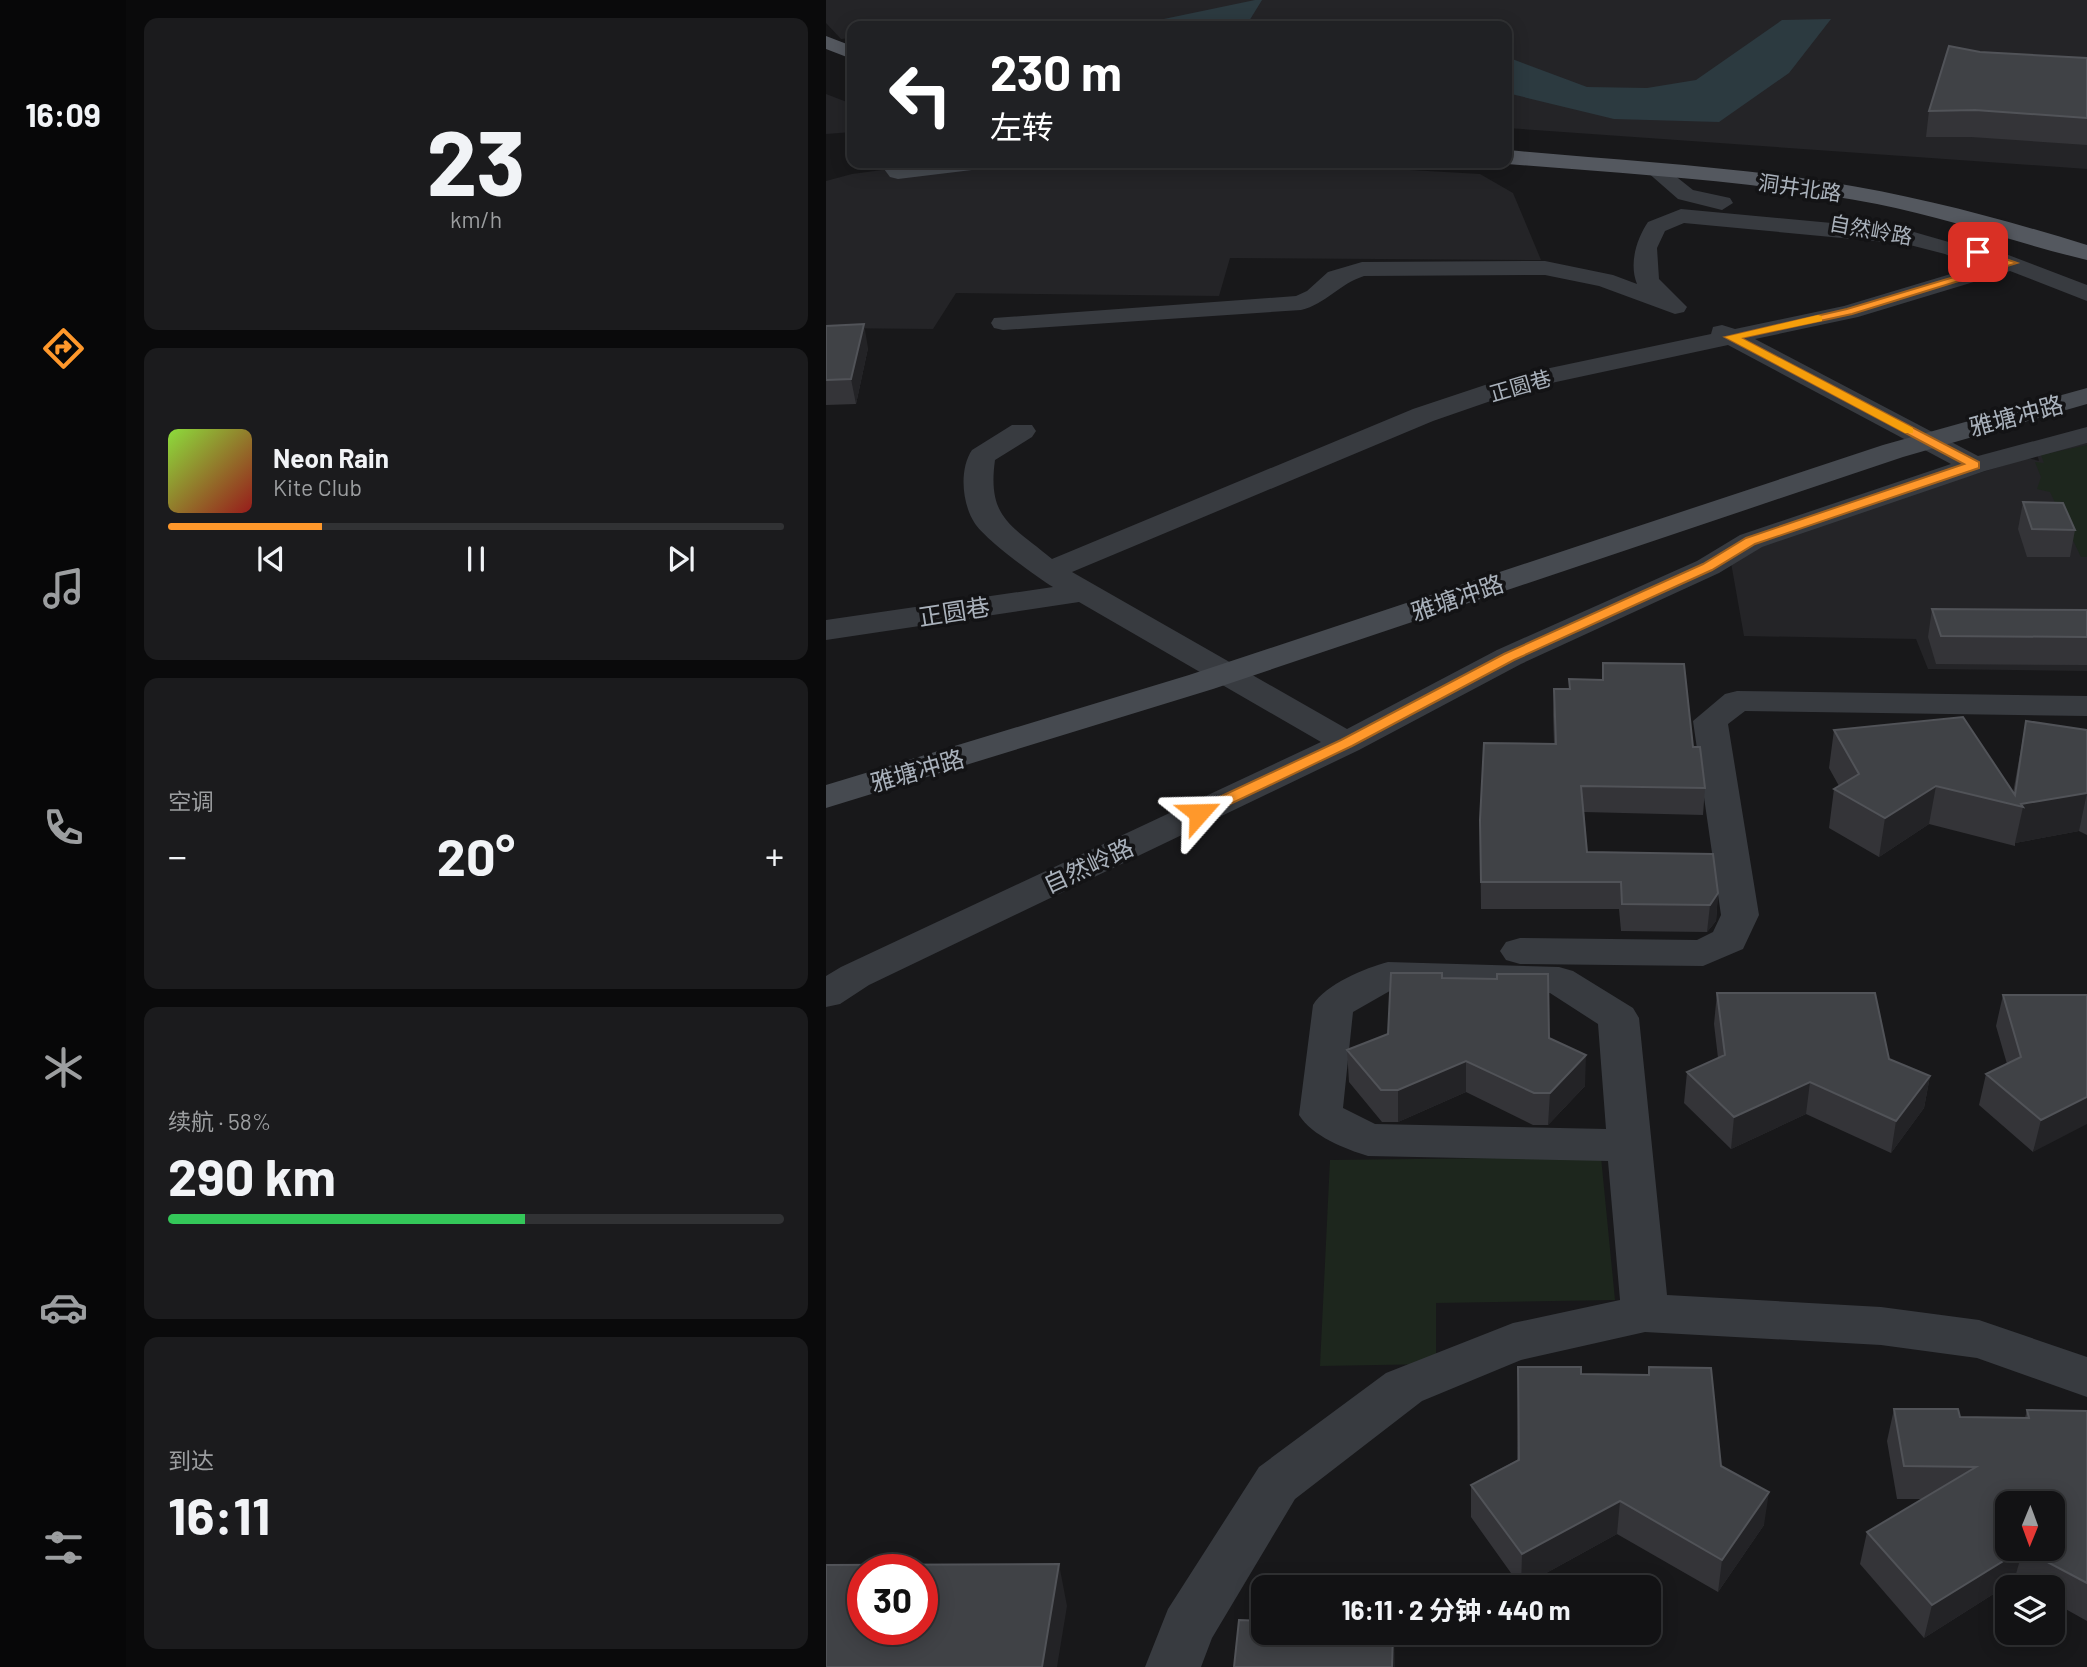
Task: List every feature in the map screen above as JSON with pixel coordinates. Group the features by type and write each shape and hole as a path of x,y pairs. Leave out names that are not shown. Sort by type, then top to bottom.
{"main road":[{"path":"826,41 847,51"},
{"name":"洞井北路","path":"1512,140 1813,168 1928,186"},
{"name":"洞井北路","path":"1512,157 1657,171 1875,197 1972,220 2087,253"}],"street":[{"path":"903,168 895,169 898,172 931,168"},
{"name":"自然岭路","path":"1657,171 1676,191 1692,198 1914,236 2087,294"},
{"path":"1675,307 1647,281 1646,248 1656,226 1681,216 1907,237 2004,266"},
{"name":"正圆巷","path":"1048,571 1423,415 1521,382 1849,312 2004,266"},
{"path":"1003,323 1301,303 1316,296 1336,277 1362,269 1545,268 1605,280 1675,307 1975,465"},
{"name":"雅塘冲路","path":"826,769 1107,689 2087,376"},
{"name":"雅塘冲路","path":"826,797 1100,716 1227,675 1913,433 2087,396"},
{"path":"1022,431 982,456 977,487 987,520 1048,571 1347,743"},
{"name":"自然岭路","path":"826,995 855,976 1347,743 1509,657 1708,567 1751,541 1975,465 2087,435"},
{"name":"正圆巷","path":"826,631 1082,592"},
{"path":"1520,951 1703,953 1729,940 1740,915 1710,721 1737,701 2087,706"},
{"path":"1629,1144 1368,1140 1321,1115 1333,1005 1388,975 1559,979 1618,1018 1645,1313"},
{"path":"1173,1667 1188,1628 1277,1483 1404,1387 1513,1342 1645,1313 1881,1326 1979,1339 2087,1377"}],"shaded area":[{"path":"826,0 2087,0 2087,169 1512,128 1512,21 847,21 847,38 841,39 826,23"},
{"path":"1262,0 1249,21 1118,21 1159,20"},
{"path":"1831,19 1789,73 1719,122 1614,119 1512,94 1512,59 1587,87 1647,88 1696,80 1782,20"},
{"path":"826,94 847,102 847,132 826,134"},
{"path":"897,168 1375,168 1480,174 1513,193 1541,260 1230,258 1219,296 956,293 933,329 826,328 826,181 852,174"},
{"path":"2087,443 2087,671 1928,669 1916,639 1744,636 1730,557 1800,528 2028,458 2039,461 2037,454"},
{"path":"2087,445 2087,557 2081,557 2050,492 2037,489 2041,477 2035,462 2044,463 2041,455"},
{"path":"1601,1157 1615,1300 1436,1303 1436,1364 1320,1366 1330,1160"}],"building":[{"path":"1949,46 1980,52 2087,58 2087,118 1975,110 1929,111"},
{"path":"864,324 851,379 826,380 826,326"},
{"path":"2023,502 2063,503 2075,530 2032,529"},
{"path":"1932,609 2087,610 2087,637 1941,636"},
{"path":"1603,663 1684,664 1693,747 1700,747 1705,788 1581,786 1587,852 1713,854 1718,893 1710,905 1622,904 1621,882 1481,882 1480,820 1484,743 1556,744 1554,689 1570,689 1569,679 1603,680"},
{"path":"1963,717 2015,795 2026,721 2087,730 2087,793 2021,804 2023,807 1936,786 1885,818 1834,789 1859,774 1834,730"},
{"path":"1391,973 1442,973 1442,978 1497,979 1497,974 1548,974 1549,1038 1586,1055 1550,1093 1534,1093 1466,1061 1398,1090 1381,1090 1347,1050 1388,1034"},
{"path":"1717,993 1875,993 1889,1059 1930,1076 1896,1121 1810,1082 1734,1117 1687,1072 1725,1055"},
{"path":"2003,995 2087,995 2087,1097 2041,1120 1986,1074 2021,1057"},
{"path":"1518,1367 1581,1367 1581,1374 1649,1375 1649,1367 1711,1368 1721,1466 1769,1492 1722,1560 1620,1501 1522,1554 1471,1485 1519,1460"},
{"path":"1894,1409 1958,1409 1960,1417 2029,1418 2027,1410 2087,1411 2087,1583 2046,1561 2065,1561 2065,1491 1995,1491 1995,1561 2004,1561 1932,1605 1867,1532 1976,1467 1904,1466"},
{"path":"1059,1564 1042,1667 826,1667 826,1565 847,1565 847,1645 938,1645 938,1565"},
{"path":"1239,1620 1251,1620 1251,1645 1393,1645 1392,1667 1234,1667"}],"slow traffic":[{"path":"1818,318 1730,337 1909,430"}],"route":[{"path":"1199,813 1347,743 1509,657 1708,567 1751,541 1975,465 1730,337 1849,312 2012,263 1978,252"}]}
